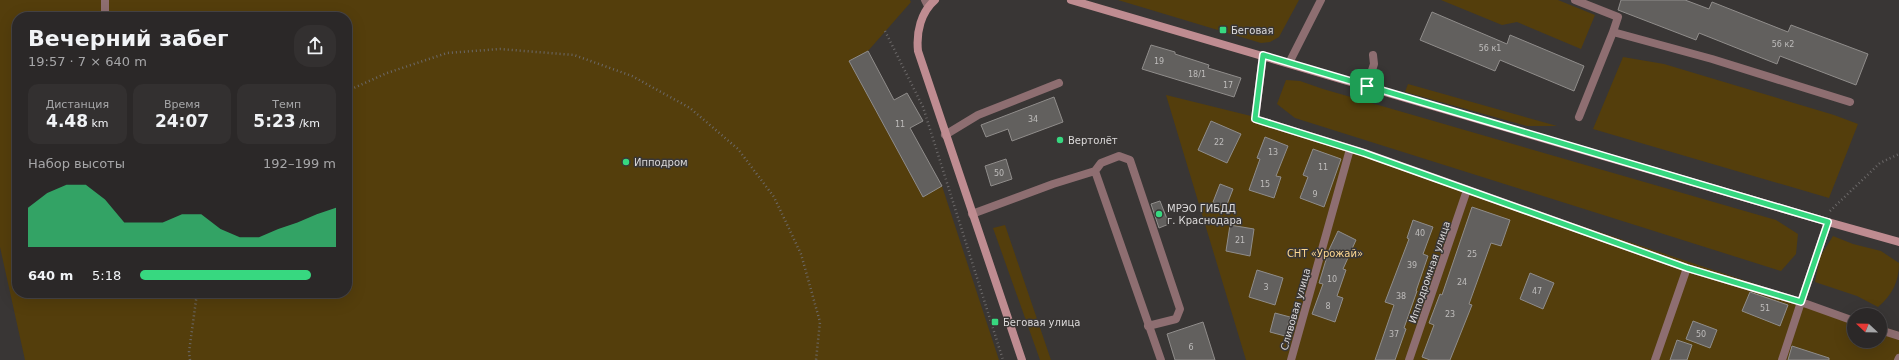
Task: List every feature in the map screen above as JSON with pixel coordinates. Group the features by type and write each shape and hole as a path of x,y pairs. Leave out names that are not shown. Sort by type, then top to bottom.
{"street":[{"path":"105,0 105,12"},
{"path":"935,0 927,3 916,36 918,51 945,135 1022,360"},
{"path":"1071,0 1080,1 1899,242"},
{"path":"1289,63 1321,0"},
{"path":"1575,0 1618,17 1579,117"},
{"path":"1613,32 1712,59 1850,102"},
{"path":"1263,55 1255,119 1350,149 1687,268 1801,302 1847,318"},
{"path":"1367,86 1374,64 1373,55"},
{"path":"945,135 978,115 1059,83"},
{"name":"Сливовая улица","path":"1291,360 1350,149"},
{"path":"972,214 1053,184 1095,171 1101,163 1119,156 1130,160 1180,309 1176,319 1148,326"},
{"path":"1095,171 1161,360"},
{"name":"Ипподромная улица","path":"1409,360 1467,190"},
{"path":"1782,360 1801,302 1824,221"},
{"path":"1656,360 1687,268"},
{"path":"1887,332 1899,336"}],"path":[{"path":"885,31 923,107 1003,360"},
{"path":"352,89 387,73 447,53 500,49 574,55 632,76 684,105 738,149 774,197 801,254 820,322 816,360"},
{"path":"1824,221 1880,163 1899,154"},
{"path":"190,360 189,352 196,298"}],"green space":[{"name":"Ипподром","path":"0,0 910,0 911,2 868,51 849,61 923,197 942,186 999,360 25,360 0,247"},
{"path":"1118,0 1299,0 1279,37 1270,42 1261,43"},
{"path":"1441,0 1558,0 1595,15 1581,49 1517,22 1502,25"},
{"path":"1623,57 1664,64 1834,115 1858,124 1829,198 1593,129"},
{"path":"1286,80 1300,81 1323,89 1776,220 1798,234 1796,254 1781,271 1295,118 1277,104"},
{"path":"1408,84 1557,126 1527,126 1405,92"},
{"name":"СНТ «Урожай»","path":"1166,95 1255,117 1847,315 1847,348 1887,348 1887,328 1899,332 1899,360 1246,360"},
{"path":"1005,225 1051,360 1040,360 993,228"},
{"path":"1833,236 1853,244 1881,251 1899,263 1898,276 1894,288 1878,307 1857,296 1815,282 1820,257"}],"building":[{"path":"1621,0 1685,0 1709,9 1712,2 1788,32 1791,25 1868,54 1856,85 1780,56 1777,64 1699,33 1696,40 1618,10"},
{"path":"1432,12 1507,44 1510,35 1584,66 1574,91 1500,60 1495,71 1420,40"},
{"path":"1151,45 1175,52 1175,54 1209,65 1208,68 1241,78 1234,97 1142,69"},
{"path":"868,51 894,100 907,93 923,121 910,128 942,186 923,197 849,61"},
{"path":"1054,97 1063,122 1012,141 1008,129 986,137 981,125"},
{"path":"1211,121 1241,134 1227,163 1198,150"},
{"path":"1265,137 1288,146 1276,176 1281,177 1274,198 1249,190 1260,159 1257,158"},
{"path":"1313,149 1341,159 1324,207 1300,198 1308,177 1303,175"},
{"path":"1006,159 1012,179 991,186 985,166"},
{"path":"1220,184 1233,189 1226,207 1213,202"},
{"name":"МРЭО ГИБДД г. Краснодара","path":"1160,201 1169,224 1159,228 1151,204"},
{"path":"1472,207 1510,220 1501,246 1491,243 1469,304 1472,305 1450,360 1430,360 1422,357 1434,325 1429,323 1440,294 1442,295"},
{"path":"1413,220 1433,227 1423,254 1428,256 1395,360 1375,360 1394,305 1385,302 1409,239 1407,238"},
{"path":"1230,225 1254,229 1250,256 1226,251"},
{"path":"1338,231 1356,240 1343,269 1346,270 1337,296 1343,298 1335,322 1312,314 1323,284 1319,283 1329,250"},
{"path":"1257,270 1283,278 1275,305 1249,297"},
{"path":"1530,273 1554,283 1543,309 1520,299"},
{"path":"1750,292 1788,305 1780,326 1742,311"},
{"path":"1275,313 1290,317 1285,336 1270,332"},
{"path":"1693,321 1717,330 1710,348 1686,339"},
{"path":"1203,322 1215,360 1175,360 1167,334"},
{"path":"1677,340 1692,345 1687,360 1670,360"},
{"path":"1792,346 1829,358 1829,360 1788,360"}],"place":[{"name":"Беговая","path":"1223,30"},
{"name":"Вертолёт","path":"1060,140"},
{"name":"Ипподром","path":"626,162"},
{"name":"МРЭО ГИБДД г. Краснодара","path":"1159,214"},
{"name":"Беговая улица","path":"995,322"}],"route":[{"path":"1263,55 1367,86 1828,222 1801,302 1687,268 1364,153 1255,119 1263,55"}]}
